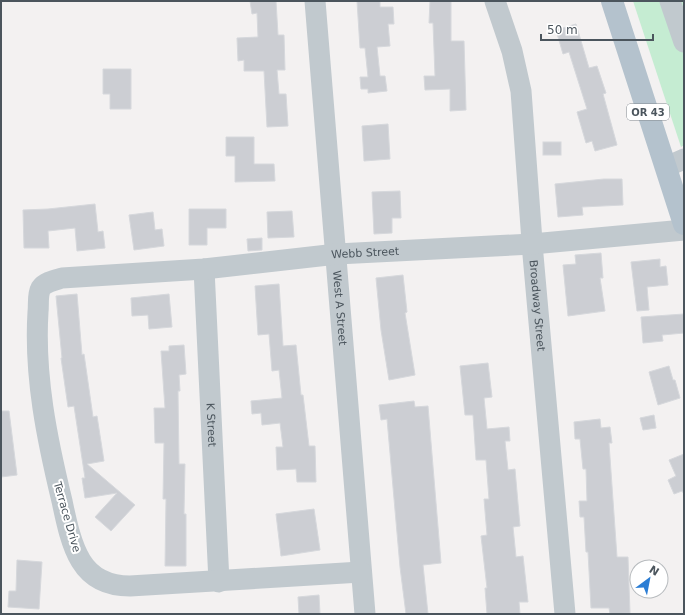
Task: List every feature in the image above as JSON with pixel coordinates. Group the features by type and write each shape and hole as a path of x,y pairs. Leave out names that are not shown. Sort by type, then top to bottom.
{"main road":[{"name":"OR 43","path":"612,1 675,163 684,224"}],"street":[{"name":"West A Street","path":"315,1 365,614"},
{"name":"Broadway Street","path":"495,1 512,51 521,91 532,244 565,614"},
{"path":"670,1 684,42"},
{"name":"Webb Street","path":"47,283 62,278 204,269 336,254 532,244 684,230"},
{"name":"K Street","path":"204,269 219,582"},
{"name":"Terrace Drive","path":"47,283 41,288 39,294 37,322 37,359 40,391 57,481 76,550 81,562 89,571 98,578 120,586 219,582 361,572"}],"green space":[{"path":"633,1 684,1 684,145 681,147"}],"building":[{"path":"250,1 276,1 278,35 284,35 285,70 277,70 279,94 286,94 288,126 267,127 264,71 244,71 244,60 238,61 237,38 258,37 257,13 252,14"},
{"path":"357,1 380,1 380,7 393,7 394,24 388,24 390,46 377,47 380,76 385,76 387,91 368,93 368,89 361,89 360,77 368,77 365,48 360,48"},
{"path":"430,1 451,1 451,41 464,41 466,110 450,111 450,89 425,90 424,76 435,76 433,23 429,23"},
{"path":"576,24 589,68 597,66 606,93 603,94 617,145 595,151 592,141 586,143 577,112 587,109 569,52 563,54 556,30"},
{"path":"103,69 131,69 131,109 110,109 110,94 103,94"},
{"path":"388,124 390,159 364,161 362,126"},
{"path":"226,137 254,137 254,164 274,164 275,181 235,182 235,156 226,156"},
{"path":"543,142 561,142 561,155 543,155"},
{"path":"604,179 622,179 623,205 582,207 583,215 558,217 555,184"},
{"path":"400,191 401,218 392,218 392,233 374,234 372,192"},
{"path":"95,204 98,232 103,231 105,248 77,251 75,228 48,231 49,248 24,248 23,210"},
{"path":"189,209 226,209 226,228 207,228 207,245 189,245"},
{"path":"292,211 294,237 268,238 267,212"},
{"path":"153,212 155,230 162,229 164,246 134,250 129,215"},
{"path":"262,238 262,250 248,251 247,239"},
{"path":"601,253 603,278 600,278 605,311 568,316 563,265 576,264 575,255"},
{"path":"660,259 660,267 666,266 668,285 647,287 649,310 637,311 631,262"},
{"path":"403,275 407,312 405,313 415,375 389,380 381,330 376,278"},
{"path":"279,284 283,346 296,345 301,395 303,395 309,446 315,446 316,482 297,482 296,469 277,470 276,447 283,447 280,423 262,425 261,413 252,414 251,401 282,398 279,370 272,371 269,334 258,335 255,286"},
{"path":"77,294 82,355 84,354 93,417 97,416 104,461 87,464 135,505 111,531 95,517 117,493 85,498 82,478 85,478 74,406 68,407 61,358 56,296"},
{"path":"169,294 172,327 149,329 148,315 132,316 131,298"},
{"path":"684,314 684,333 662,335 663,341 643,343 641,317"},
{"path":"184,345 186,374 179,375 180,391 178,391 179,464 185,464 184,514 186,514 186,566 165,566 166,499 163,499 164,443 155,443 154,408 165,408 161,351 169,351 169,346"},
{"path":"488,363 492,397 484,398 487,429 509,427 510,441 505,441 508,470 515,469 520,526 513,527 516,557 523,556 528,602 519,602 520,614 487,614 485,588 487,588 481,536 487,535 484,499 489,499 486,460 476,460 473,415 465,415 460,366"},
{"path":"669,366 680,398 658,405 649,372"},
{"path":"414,401 415,407 428,406 441,563 423,565 428,614 406,614 400,567 387,419 381,420 379,405"},
{"path":"1,411 9,411 17,475 1,477"},
{"path":"654,415 656,428 643,430 640,418"},
{"path":"600,419 601,428 610,427 612,443 609,443 617,557 628,557 630,613 610,614 609,608 591,608 588,552 586,552 584,517 580,517 579,501 587,501 586,469 583,469 580,439 575,439 574,422"},
{"path":"684,454 684,494 682,491 674,494 668,480 676,476 669,460"},
{"path":"314,509 320,550 281,556 276,514"},
{"path":"17,560 42,562 39,609 8,607 9,591 16,591"},
{"path":"319,595 320,614 299,614 298,597"}]}
